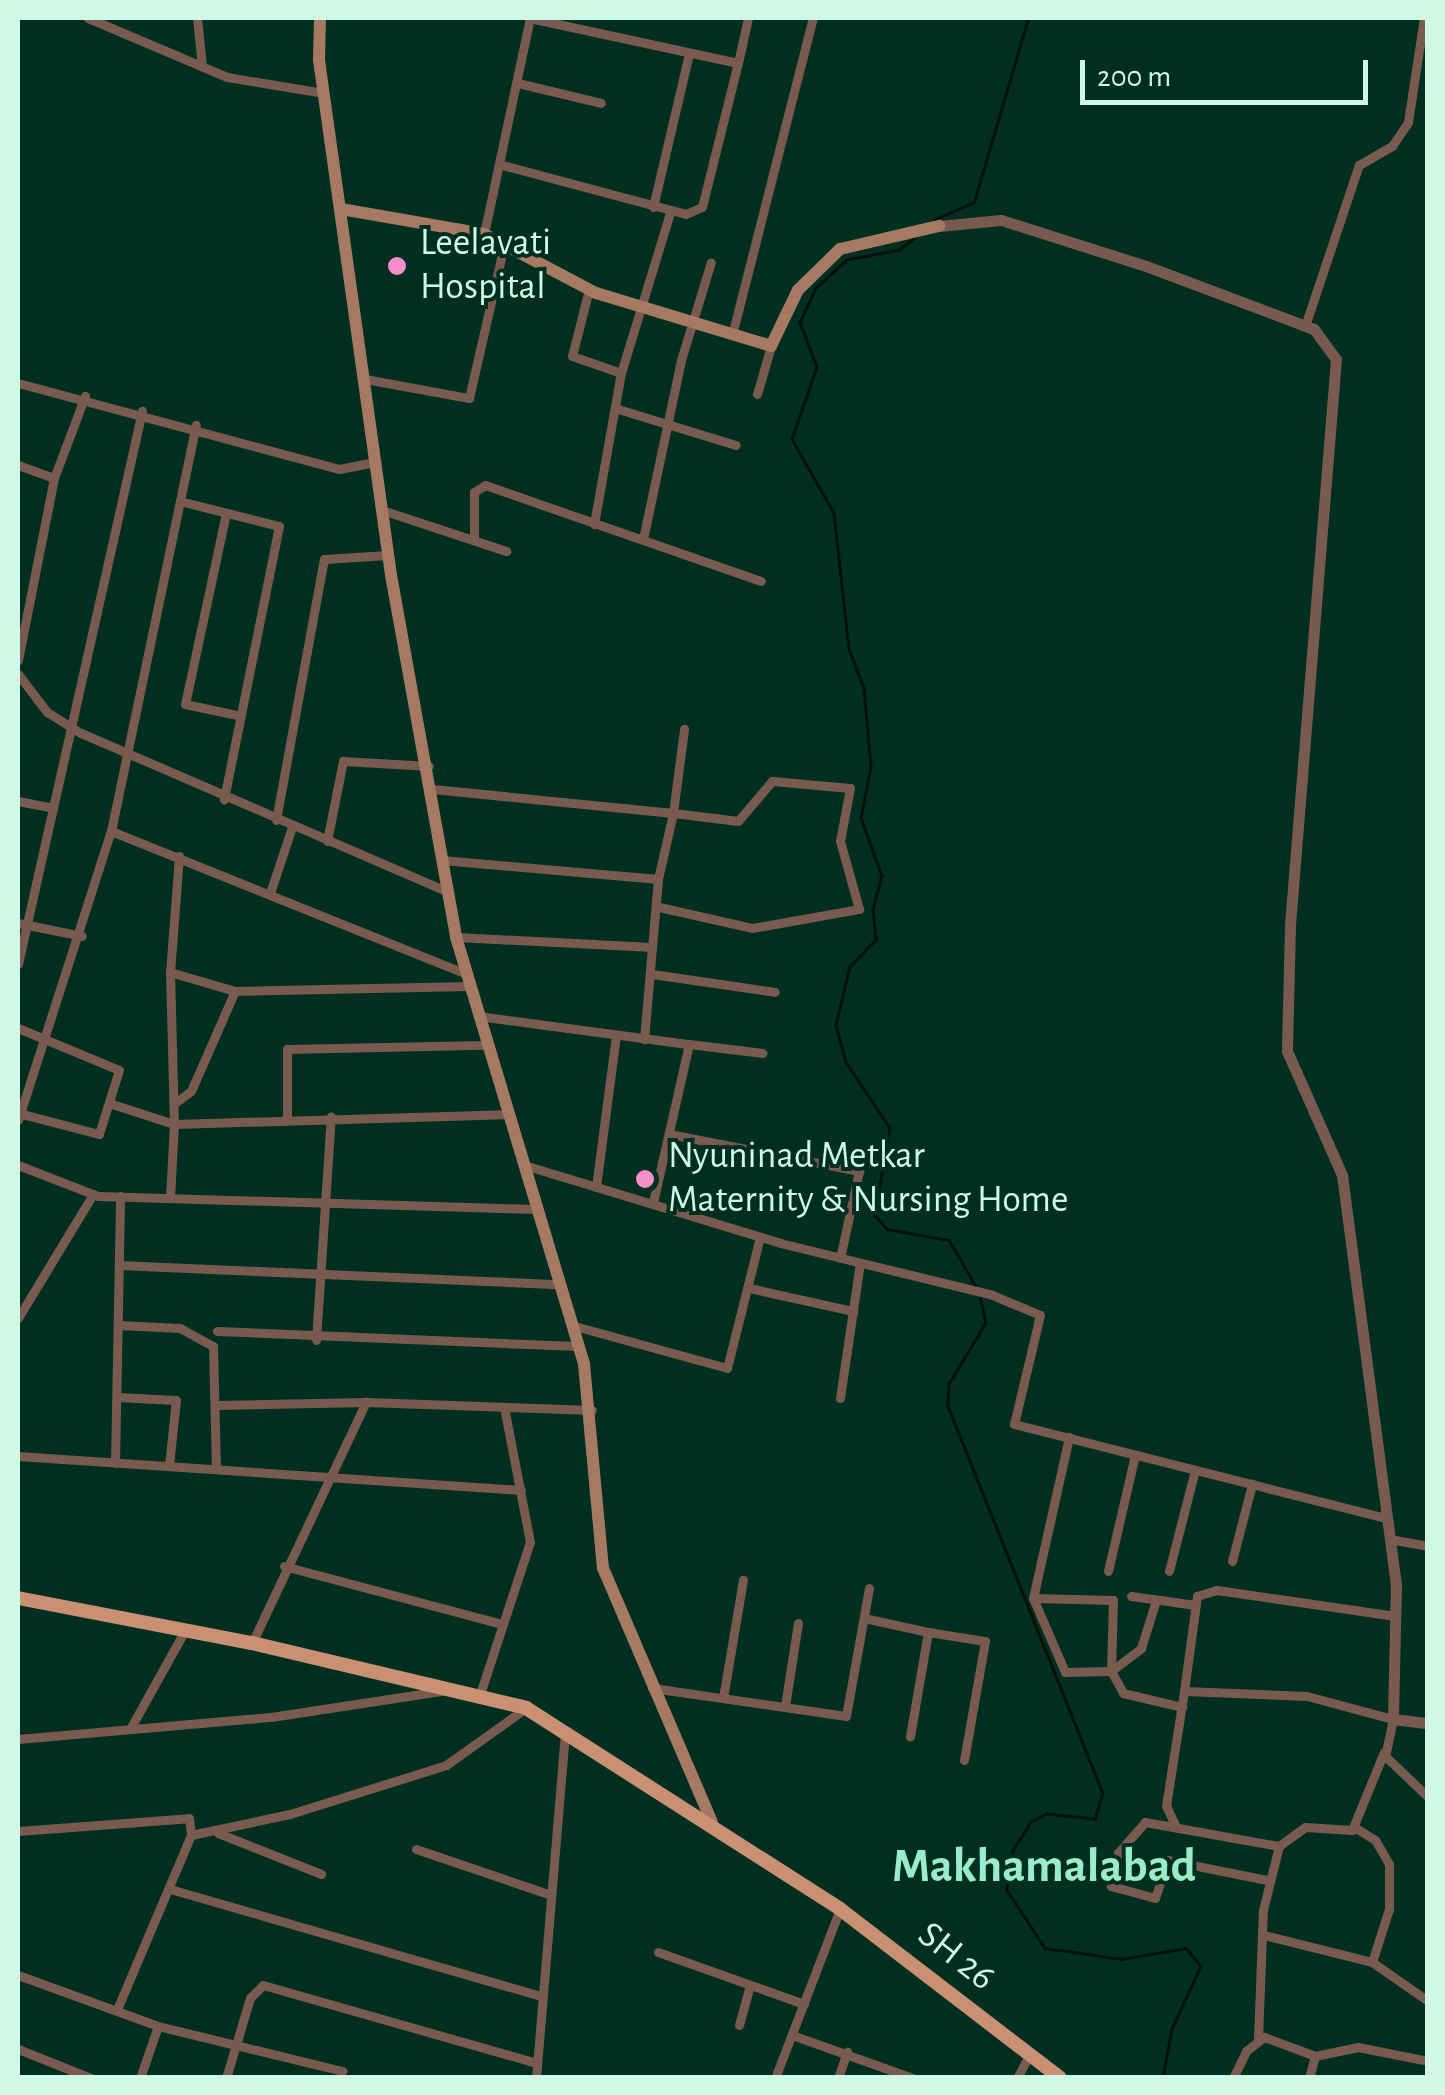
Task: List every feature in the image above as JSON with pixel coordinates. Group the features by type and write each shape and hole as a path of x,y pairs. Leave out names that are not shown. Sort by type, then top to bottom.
{"main road":[{"path":"320,18 324,93 388,555 433,788 456,937 484,1045 578,1346 592,1410 602,1568 712,1822"},
{"path":"341,209 484,234 589,289 770,346 798,290 829,257 855,242 932,226"},
{"name":"SH 26","path":"18,1598 252,1643 458,1688 526,1708 712,1822 840,1909 1060,2078"}],"street":[{"path":"88,18 202,66 279,90 324,93"},
{"path":"197,18 202,66"},
{"path":"484,234 522,84 530,18 585,23 689,53 738,62"},
{"path":"502,165 670,213 702,207 748,18"},
{"path":"732,334 812,18"},
{"path":"1306,326 1359,165 1392,146 1408,122 1424,18"},
{"path":"654,207 689,53"},
{"path":"522,84 601,103"},
{"path":"594,524 618,409 621,373 670,213"},
{"path":"932,226 1001,220 1306,326 1327,339 1336,359 1290,925 1287,1051 1342,1175 1389,1539 1395,1616 1393,1719 1354,1827"},
{"path":"365,379 469,398 504,245"},
{"path":"643,539 711,262"},
{"path":"589,289 572,356 621,373"},
{"path":"757,394 770,346"},
{"path":"18,383 142,411 339,469 376,462"},
{"path":"18,660 54,478 84,396"},
{"path":"618,409 736,445"},
{"path":"18,964 20,922 75,730 142,411"},
{"path":"18,1028 47,1042 116,1063 112,1104 99,1134 88,1137 18,1115 47,1042 82,936 110,831 196,426"},
{"path":"18,465 54,478"},
{"path":"474,538 477,485 761,582"},
{"path":"180,501 279,526 224,800"},
{"path":"382,510 506,550"},
{"path":"226,513 185,704 240,716"},
{"path":"276,820 324,559 388,555"},
{"path":"18,674 46,712 75,730 224,800 448,892"},
{"path":"644,1039 658,879 684,728"},
{"path":"327,841 343,761 428,766"},
{"path":"433,788 738,821 772,782 850,788 840,841 859,909 752,928 658,907"},
{"path":"18,800 53,808"},
{"path":"270,893 292,826"},
{"path":"110,831 270,893 467,980"},
{"path":"170,1198 175,1103 170,972 180,856"},
{"path":"442,860 658,879"},
{"path":"20,922 82,936"},
{"path":"456,937 652,947"},
{"path":"170,972 235,991 467,980"},
{"path":"652,974 774,992"},
{"path":"175,1103 191,1091 235,991"},
{"path":"476,1015 762,1053"},
{"path":"596,1187 616,1034"},
{"path":"653,1204 689,1044"},
{"path":"287,1116 287,1049 484,1045"},
{"path":"112,1104 174,1124 287,1116 505,1114"},
{"path":"316,1340 331,1117"},
{"path":"668,1134 859,1171 840,1258"},
{"path":"524,1165 760,1237 990,1294 1040,1315 1014,1424 1386,1518"},
{"path":"18,1166 93,1194 537,1209"},
{"path":"18,1318 93,1194"},
{"path":"116,1462 120,1196"},
{"path":"572,1326 726,1368 760,1237"},
{"path":"840,1398 860,1263"},
{"path":"119,1265 558,1284"},
{"path":"749,1288 853,1311"},
{"path":"118,1326 180,1328 213,1346 218,1405 216,1468"},
{"path":"218,1331 316,1340 578,1346"},
{"path":"117,1398 176,1400 169,1465"},
{"path":"218,1405 366,1402 592,1410"},
{"path":"252,1643 284,1566 366,1402"},
{"path":"480,1694 530,1542 504,1407"},
{"path":"1068,1438 1033,1598 1065,1672 1110,1671 1141,1648 1156,1600"},
{"path":"1108,1571 1136,1455"},
{"path":"18,1456 216,1468 326,1481 520,1490"},
{"path":"1169,1571 1195,1470"},
{"path":"1232,1561 1252,1484"},
{"path":"1389,1539 1428,1546"},
{"path":"284,1566 502,1624"},
{"path":"723,1698 743,1580"},
{"path":"652,1688 846,1716 869,1588"},
{"path":"1176,1825 1166,1806 1197,1596 1217,1590 1395,1616"},
{"path":"1132,1596 1196,1605"},
{"path":"1033,1598 1113,1600 1110,1671 1123,1694 1182,1707"},
{"path":"864,1618 985,1641 964,1760"},
{"path":"785,1706 798,1623"},
{"path":"130,1729 184,1630"},
{"path":"910,1736 928,1632"},
{"path":"18,1739 458,1688"},
{"path":"1184,1690 1306,1696 1393,1719 1428,1723"},
{"path":"191,1835 216,1832 446,1765 526,1708"},
{"path":"536,2078 548,1894 565,1730"},
{"path":"1384,1752 1428,1797"},
{"path":"18,1830 189,1818 191,1835 118,2007"},
{"path":"1267,1880 1168,1860 1154,1898 1111,1886 1118,1853 1146,1822 1279,1846"},
{"path":"1233,2078 1258,2039 1267,1880 1279,1846 1306,1827 1354,1827 1375,1840 1389,1864 1389,1909 1372,1962"},
{"path":"216,1832 320,1874"},
{"path":"416,1850 548,1894"},
{"path":"170,1889 540,1996"},
{"path":"775,2078 840,1909"},
{"path":"1264,1935 1372,1962 1428,2001"},
{"path":"658,1952 804,2004"},
{"path":"18,1975 118,2007 158,2026 343,2070"},
{"path":"226,2078 250,1998 270,1985 537,2062"},
{"path":"739,2025 750,1985"},
{"path":"140,2078 158,2026"},
{"path":"792,2035 913,2078"},
{"path":"1258,2039 1315,2056 1370,2048 1428,2061"},
{"path":"18,2049 91,2078"},
{"path":"838,2078 847,2052"},
{"path":"1016,2078 1030,2054"},
{"path":"1308,2078 1315,2056"}],"waterway":[{"path":"934,220 974,202 1028,18"},
{"path":"917,236 900,250 847,260 816,288 800,322 817,367 792,439 834,513 849,649 864,688 871,767 861,818 882,876 873,910 876,940 850,967 836,1025 846,1062 890,1128 875,1215 887,1229 949,1240 977,1288"},
{"path":"980,1295 986,1323 949,1384 948,1406 1103,1793 1095,1819 1047,1814 1031,1822 1013,1851 1007,1890 1045,1948 1121,1959 1186,1948 1201,1966 1172,2029 1163,2078"}],"place":[{"name":"Leelavati Hospital","path":"397,266"},
{"name":"Nyuninad Metkar Maternity & Nursing Home","path":"645,1179"}],"district":[{"name":"Makhamalabad","path":"1044,1868"}]}
